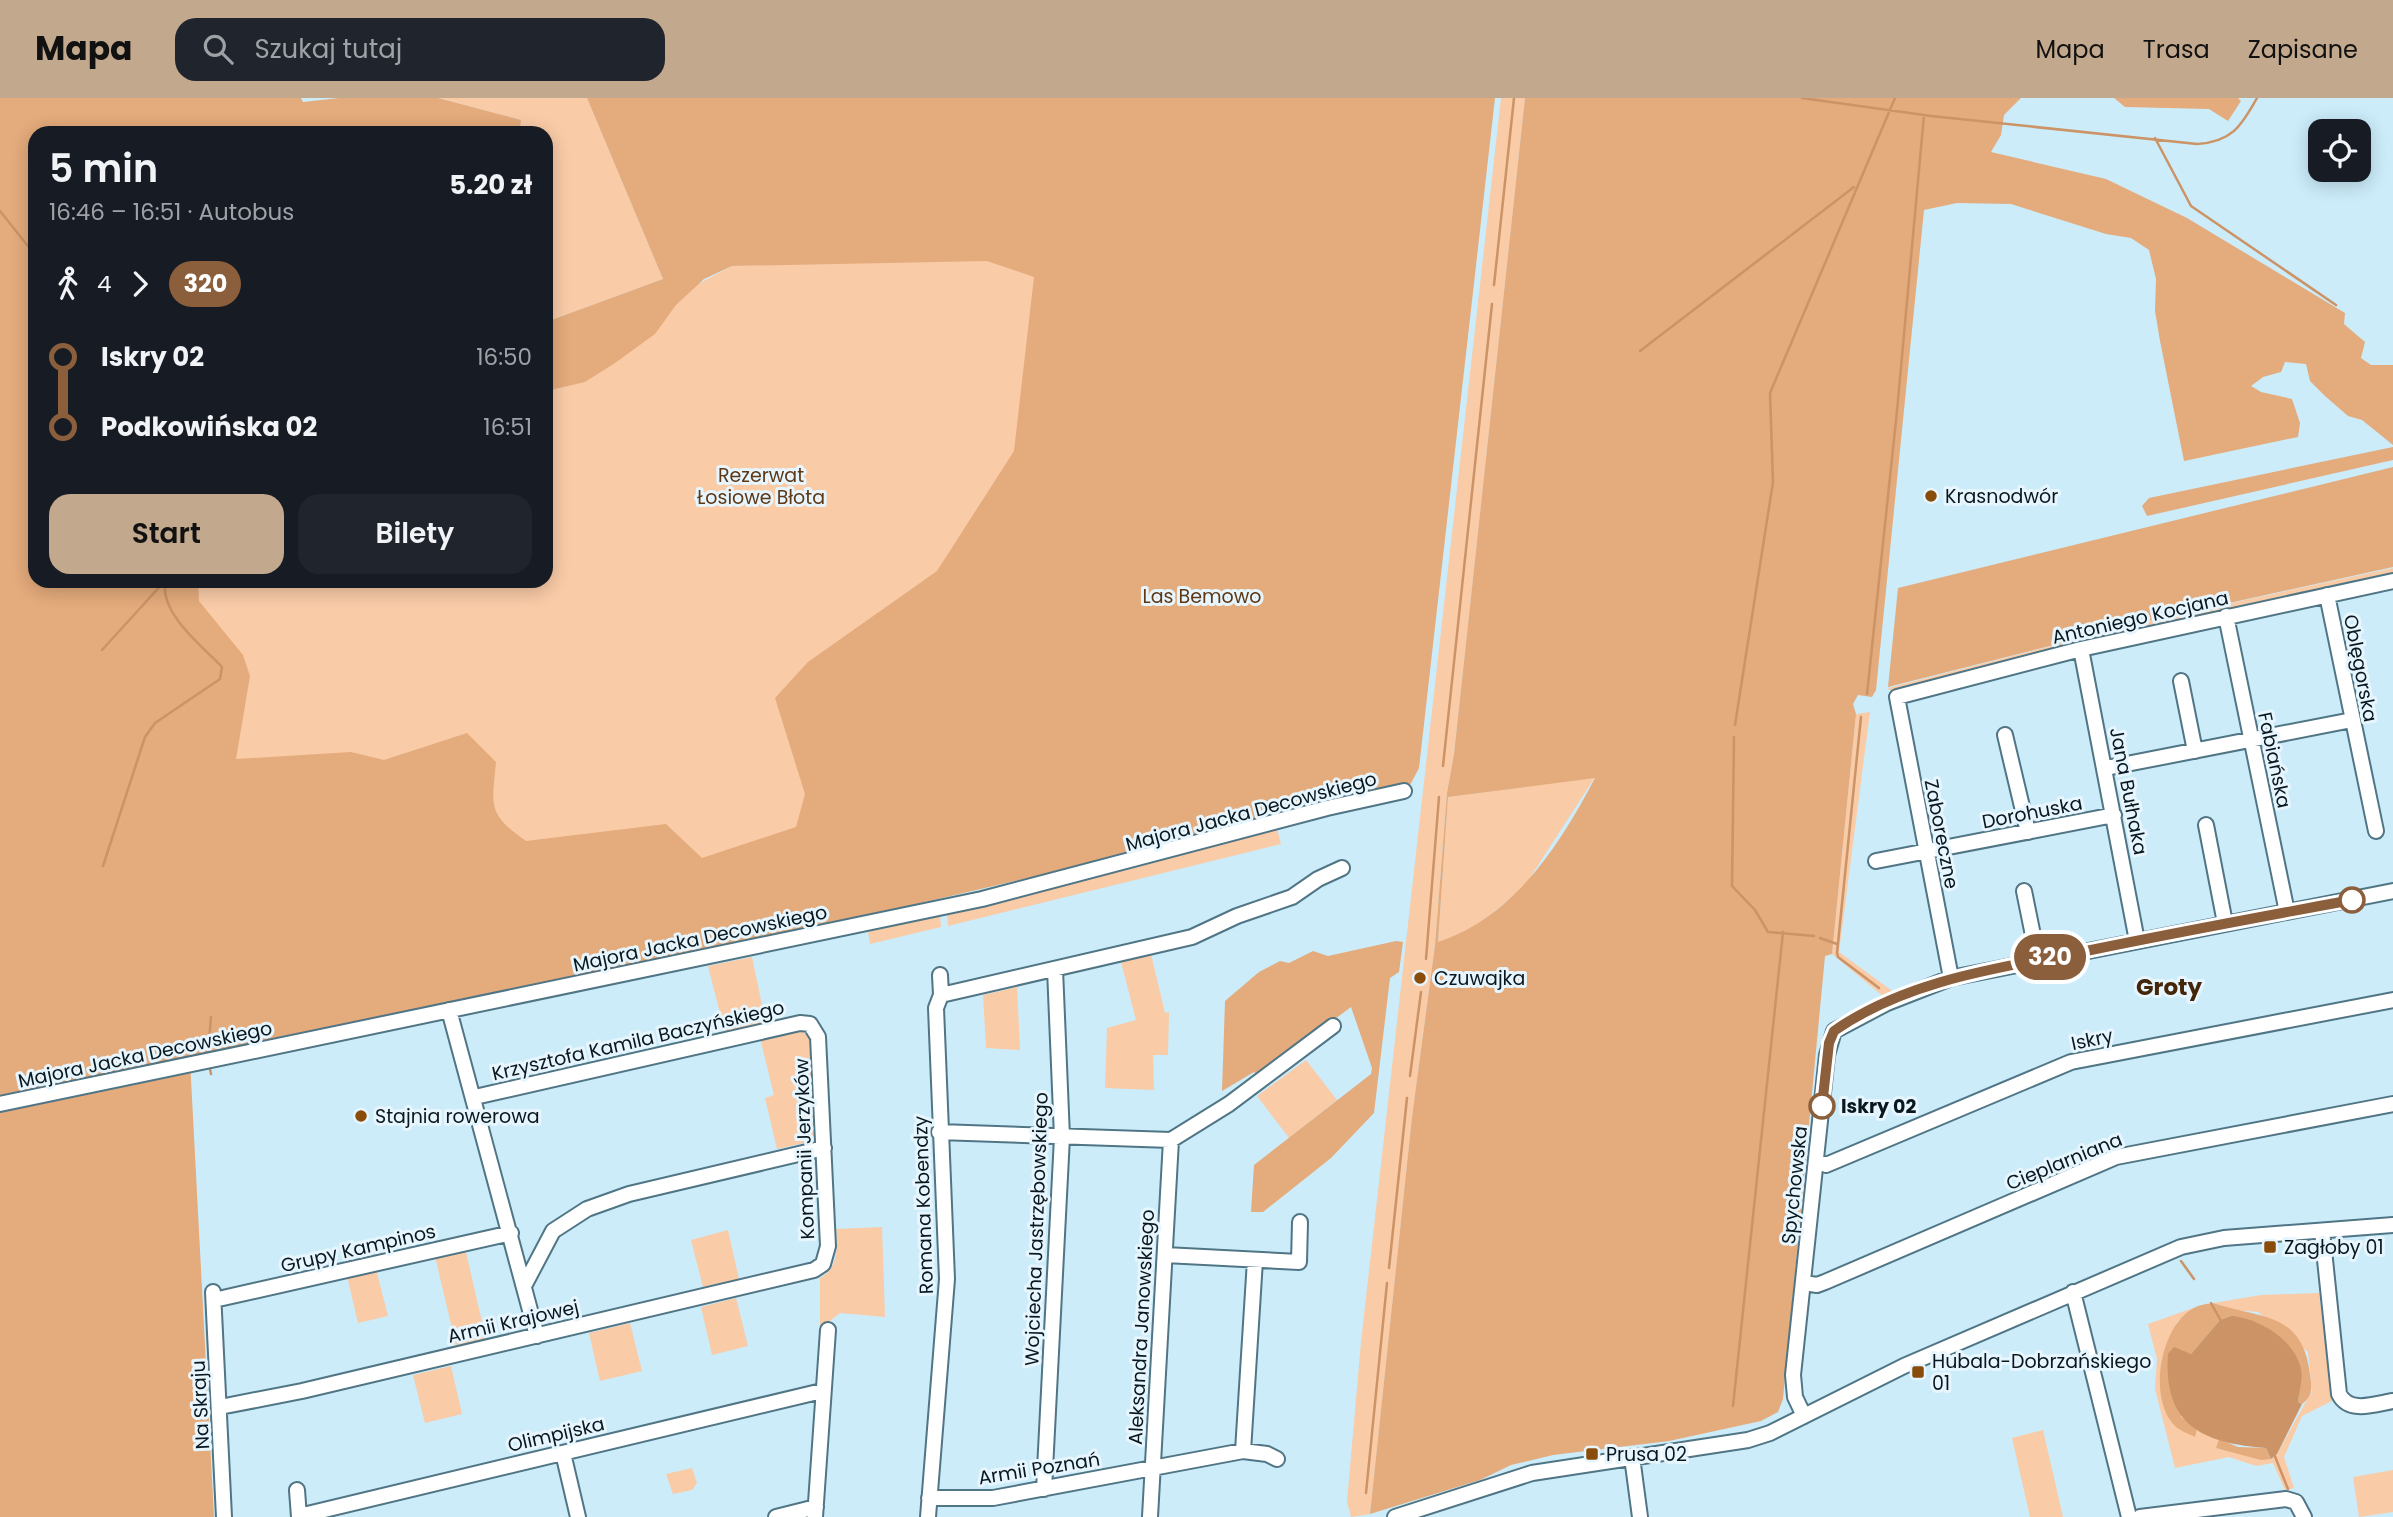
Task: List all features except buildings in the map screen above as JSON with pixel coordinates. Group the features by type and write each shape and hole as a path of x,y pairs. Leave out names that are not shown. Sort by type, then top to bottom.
{"street":[{"name":"Antoniego Kocjana","path":"1897,697 2081,649 2393,581"},
{"name":"Oblęgorska","path":"2327,595 2376,831"},
{"name":"Fabiańska","path":"2226,616 2287,912"},
{"name":"Jana Bułhaka","path":"2081,649 2137,940"},
{"path":"2181,681 2195,751"},
{"name":"Zaboreczne","path":"1897,697 1951,978"},
{"path":"2106,768 2352,720"},
{"path":"2005,735 2028,832"},
{"name":"Majora Jacka Decowskiego","path":"0,1104 982,899 1327,808 1404,791"},
{"name":"Dorohuska","path":"1875,861 2114,815"},
{"path":"2206,825 2225,923"},
{"path":"941,995 1200,934 1237,916 1292,897 1318,879 1342,869"},
{"path":"2024,891 2038,960"},
{"name":"Spychowska","path":"1804,1416 1793,1388 1830,1037 1851,1021 1951,978 2393,891"},
{"name":"Wojciecha Jastrzębowskiego","path":"1044,1489 1062,1137 1055,969"},
{"name":"Romana Kobendzy","path":"928,1517 947,1279 936,1009 941,995 940,975"},
{"name":"Iskry","path":"1816,1161 1826,1165 2071,1062 2393,999"},
{"path":"449,1010 475,1097 537,1336"},
{"name":"Krzysztofa Kamila Baczyńskiego","path":"475,1097 800,1023 810,1024"},
{"name":"Kompanii Jerzyków","path":"810,1024 818,1037 828,1246 823,1264 814,1270"},
{"path":"939,1132 1171,1140 1239,1097 1333,1026"},
{"name":"Cieplarniana","path":"1804,1283 1817,1285 1825,1282 2116,1157 2393,1104"},
{"name":"Aleksandra Janowskiego","path":"1150,1517 1171,1140"},
{"path":"524,1286 553,1231 587,1209 629,1194 824,1148"},
{"path":"1165,1255 1299,1262 1300,1222"},
{"path":"1395,1517 1532,1473 1748,1440 1804,1416 1866,1382 2161,1254 2202,1241 2393,1225"},
{"path":"2322,1231 2339,1394 2343,1402 2354,1407 2393,1401"},
{"name":"Grupy Kampinos","path":"213,1296 511,1233"},
{"path":"1243,1451 1255,1260"},
{"name":"Armii Krajowej","path":"220,1407 814,1270"},
{"path":"2073,1292 2129,1517"},
{"name":"Na Skraju","path":"213,1296 223,1517"},
{"path":"776,1517 816,1512 828,1330"},
{"name":"Olimpijska","path":"299,1517 822,1391"},
{"name":"Armii Poznań","path":"929,1498 993,1497 1243,1451 1267,1454 1277,1459"},
{"path":"563,1453 578,1517"},
{"path":"1632,1457 1640,1517"},
{"path":"297,1490 299,1517"},
{"path":"2140,1517 2286,1499 2296,1502 2303,1514"}],"green space":[{"name":"Las Bemowo","path":"0,98 301,98 303,102 339,98 438,98 521,120 521,126 28,126 28,588 198,588 199,601 243,655 250,676 236,759 351,752 384,760 467,733 496,762 493,799 498,816 526,841 666,824 702,858 796,827 805,794 775,698 808,662 937,571 1014,451 1034,277 987,261 732,266 704,279 676,305 655,334 615,363 585,382 553,389 553,319 663,279 587,98 1495,98 1419,768 1408,789 818,927 190,1060 214,1517 0,1517"},
{"path":"438,98 587,98 663,279 553,319 553,126 521,126 521,120"},
{"path":"1501,98 1525,98 1454,754 1447,793 1435,944 1412,1117 1370,1514 1351,1517 1347,1502 1361,1342"},
{"path":"1525,98 2021,98 2004,115 2001,135 1991,152 2106,179 2187,218 2345,313 2344,324 2365,342 2361,358 2371,365 2393,365 2393,445 2362,420 2348,416 2325,396 2310,381 2306,364 2285,362 2281,372 2263,377 2251,386 2261,392 2292,399 2300,423 2298,437 2184,461 2155,311 2156,279 2149,250 2131,238 2106,234 2011,204 1957,203 1924,210 1876,690 1872,697 1858,695 1853,704 1856,714 1832,954 1825,956 1783,1399 1778,1412 1761,1421 1669,1441 1553,1455 1511,1465 1480,1480 1370,1514 1412,1117 1435,945 1447,793 1454,754","holes":["1595,778 1550,853 1511,897 1489,916 1465,931 1438,942 1448,797"]},
{"path":"2114,98 2238,98 2241,101 2228,121 2209,109 2125,107"},
{"name":"Rezerwat Łosiowe Błota","path":"963,251 1038,269 1023,456 843,834 698,863 496,849 382,770 228,767 185,588 553,588 553,328 700,283 732,266 840,263"},
{"path":"2393,447 2393,460 2147,516 2142,506 2149,498"},
{"path":"2393,467 2393,567 2152,620 1888,687 1898,588"},
{"path":"2393,568 2393,575 1892,693 1888,688 2152,620"},
{"path":"1870,712 1839,952 1895,993 1884,997 1832,954 1856,714"},
{"path":"1595,777 1524,887 1473,929 1438,943 1448,797"},
{"path":"1277,829 1281,844 948,926 947,912"},
{"path":"940,914 941,927 870,944 868,932"},
{"path":"1396,941 1403,942 1399,972 1390,978 1374,1113 1331,1158 1263,1212 1251,1212 1254,1165 1371,1074 1372,1068 1351,1007 1259,1076 1254,1072 1222,1091 1225,1001 1259,972 1280,961 1289,963 1313,951 1328,956"},
{"path":"1151,954 1165,1013 1169,1012 1168,1055 1153,1055 1154,1090 1105,1088 1107,1028 1136,1020 1121,962"},
{"path":"752,957 766,1024 725,1033 708,966"},
{"path":"1017,987 1020,1050 986,1048 983,995"},
{"path":"799,1029 809,1037 814,1135 808,1142 777,1149 765,1098 774,1095 760,1038"},
{"path":"1306,1060 1337,1100 1289,1138 1257,1096"},
{"path":"882,1227 885,1317 840,1313 820,1329 820,1278 834,1263 836,1229"},
{"path":"728,1230 739,1279 703,1287 691,1240"},
{"path":"465,1248 486,1339 456,1346 435,1256"},
{"path":"376,1269 388,1316 358,1323 347,1276"},
{"path":"2319,1293 2332,1401 2302,1416 2284,1457 2294,1488 2285,1490 2273,1463 2256,1466 2229,1457 2175,1468 2155,1389 2157,1359 2148,1324 2193,1308 2177,1322 2195,1436 2197,1429 2219,1439 2217,1448 2271,1459 2277,1454 2312,1391 2308,1352 2258,1312 2234,1310 2213,1303 2261,1295"},
{"path":"736,1298 748,1346 712,1355 701,1307"},
{"path":"2213,1303 2262,1316 2289,1328 2306,1354 2311,1391 2306,1401 2302,1404 2298,1402 2301,1375 2293,1351 2231,1316 2220,1320 2191,1354 2185,1353 2181,1417 2197,1429 2195,1437 2176,1427 2167,1415 2162,1400 2161,1365 2165,1348 2181,1318 2194,1308"},
{"path":"630,1323 642,1371 600,1381 589,1333"},
{"path":"451,1366 462,1414 425,1423 413,1375"},
{"path":"2043,1430 2063,1517 2030,1517 2012,1438"},
{"path":"2219,1439 2238,1447 2266,1448 2271,1459 2261,1460 2216,1448"},
{"path":"692,1468 697,1483 692,1490 673,1494 666,1474"},
{"path":"2393,1470 2393,1512 2359,1517 2353,1477"}],"shaded area":[{"path":"2231,1316 2253,1321 2274,1332 2291,1349 2301,1369 2298,1402 2302,1404 2277,1454 2271,1459 2266,1448 2223,1441 2191,1426 2180,1414 2172,1398 2168,1378 2168,1354 2174,1347 2191,1354 2220,1320"}],"waterway":[{"path":"1494,285 1514,98"},
{"path":"1802,98 1931,116 2197,144 2218,140 2234,131 2257,98"},
{"path":"1735,725 1773,482 1770,393 1895,98"},
{"path":"1867,694 1897,411 1924,115"},
{"path":"2155,138 2191,206 2336,305"},
{"path":"1640,351 1854,187"},
{"path":"0,211 28,246"},
{"path":"1443,766 1492,304"},
{"path":"102,650 158,588"},
{"path":"103,866 145,737 155,723 220,679 222,667 175,617 165,588"},
{"path":"1861,717 1837,953 1838,957 1879,988"},
{"path":"1734,737 1732,886 1755,910 1768,932 1814,936"},
{"path":"1426,959 1439,797"},
{"path":"1733,1406 1783,932"},
{"path":"1820,938 1837,944"},
{"path":"1410,1076 1421,992"},
{"path":"208,1052 211,1017"},
{"path":"210,1069 211,1074"},
{"path":"1389,1268 1407,1098"},
{"path":"2181,1261 2194,1279"},
{"path":"1366,1493 1387,1283"},
{"path":"2211,1303 2221,1321"},
{"path":"2274,1454 2288,1489"}],"bus line":[{"name":"320","path":"1822,1106 1829,1043 1834,1031 1887,1003 1921,989 1951,978 2038,960 2352,900"}],"place":[{"name":"Krasnodwór","path":"1931,496"},
{"name":"Czuwajka","path":"1420,978"},
{"name":"Iskry 02","path":"1822,1106"},
{"name":"Stajnia rowerowa","path":"361,1116"},
{"name":"Zagłoby 01","path":"2270,1247"},
{"name":"Hubala-Dobrzańskiego 01","path":"1918,1372"},
{"name":"Prusa 02","path":"1592,1454"}],"district":[{"name":"Groty","path":"2169,987"}]}
